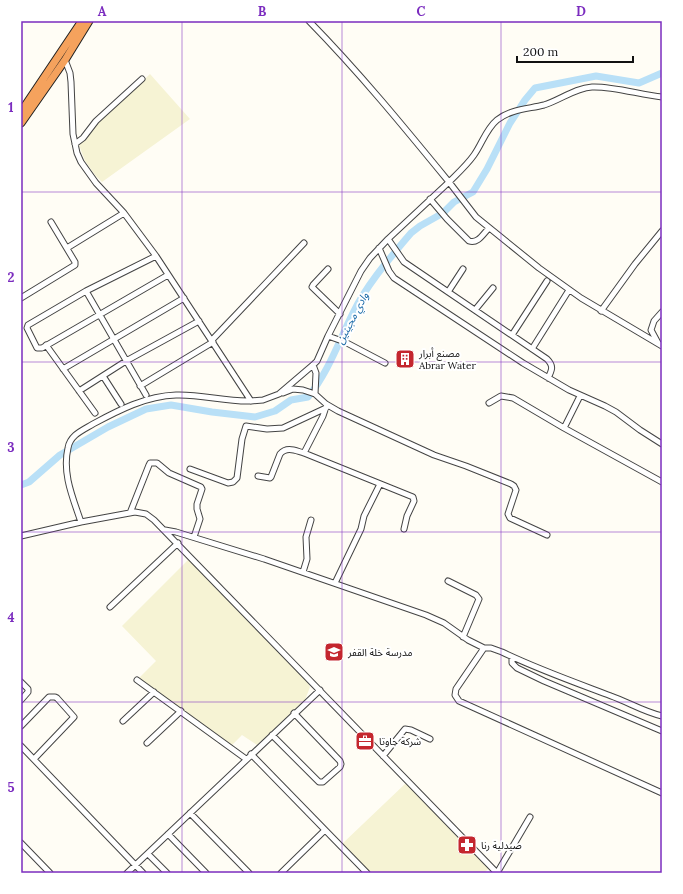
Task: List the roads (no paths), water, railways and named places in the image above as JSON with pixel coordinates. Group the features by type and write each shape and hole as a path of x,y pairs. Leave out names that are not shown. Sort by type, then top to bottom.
{"highway":[{"path":"21,112 82,21"},
{"path":"21,124 65,60 89,21"}],"street":[{"path":"309,21 362,79 459,194 476,217 570,290 660,346"},
{"path":"65,60 70,73 71,82 73,134 81,162 124,213 156,256 251,401"},
{"path":"75,144 83,138 96,121 142,79"},
{"path":"279,394 317,361 331,336 340,314 362,271 379,248 449,182 470,160 497,120 525,108 543,105 582,89 592,87 609,88 662,97"},
{"path":"430,199 465,238 472,242 477,241 489,228"},
{"path":"66,248 124,213"},
{"path":"21,298 74,266 75,262 51,222"},
{"path":"602,311 635,264 662,231"},
{"path":"388,239 404,262 548,359 552,368 548,378"},
{"path":"140,386 212,341 304,243"},
{"path":"379,248 384,262 394,278 548,378 580,396 616,412 662,444"},
{"path":"156,256 86,291 27,326 38,348 100,315 168,275"},
{"path":"448,292 463,268"},
{"path":"328,269 312,285 312,287 340,314"},
{"path":"512,335 547,282"},
{"path":"475,310 493,288"},
{"path":"532,348 570,290"},
{"path":"86,291 146,395"},
{"path":"63,369 184,298"},
{"path":"660,346 651,330 654,321 662,312"},
{"path":"79,391 126,361 199,321"},
{"path":"331,336 385,363"},
{"path":"46,345 95,413"},
{"path":"312,393 316,386 316,373 313,365"},
{"path":"103,376 121,404"},
{"path":"81,522 67,474 66,459 68,446 73,438 80,432 118,412 146,400 176,395 251,401 263,400 297,389 312,393 321,399 326,406 434,455 511,484 516,490 508,514 510,518 547,535"},
{"path":"489,403 501,396 512,398 662,482"},
{"path":"564,428 580,396"},
{"path":"304,453 323,416 326,406"},
{"path":"190,469 228,483 233,482 237,478 242,439 246,426 266,430 283,428 326,406"},
{"path":"258,476 270,478 280,454 283,451 290,449 304,453 413,497 414,499 407,516 404,530"},
{"path":"130,513 150,463 157,463 169,473 201,487 202,490 197,504 200,519 194,537"},
{"path":"335,584 361,529 364,516 380,484"},
{"path":"21,536 81,522 130,513 146,514 178,543 497,873 530,817"},
{"path":"303,572 307,559 306,537 312,520"},
{"path":"165,530 194,537 303,572 444,623 463,637 484,648 491,648 512,656 574,683 628,703 647,713 662,716"},
{"path":"110,607 178,543"},
{"path":"448,581 476,595 479,599 463,637"},
{"path":"484,648 456,689 455,695 459,701 662,793"},
{"path":"512,656 512,663 517,668 662,731"},
{"path":"137,680 246,759"},
{"path":"21,682 28,689 28,692 21,700"},
{"path":"127,873 320,690"},
{"path":"123,721 154,692"},
{"path":"21,726 52,696 57,698 74,717 34,759"},
{"path":"147,743 181,711"},
{"path":"272,735 319,782 323,782 340,767 340,761 294,713"},
{"path":"383,756 405,729 411,730 430,739"},
{"path":"21,746 143,873"},
{"path":"251,754 367,873"},
{"path":"190,814 249,873"},
{"path":"281,873 325,830"},
{"path":"168,834 206,873"},
{"path":"21,844 50,873"},
{"path":"148,854 167,873"}],"waterway":[{"name":"وادي مجينين","path":"21,485 29,482 60,455 108,427 146,409 171,405 255,417 275,411 291,400 308,397 322,378 353,313 372,282 411,233 443,213 454,202 473,192 487,169 510,123 535,88 596,76 639,83 662,73"}],"place":[{"name":"مصنع أبرار Abrar Water","path":"405,359"},
{"name":"مدرسة خلة القفر","path":"334,652"},
{"name":"شركة جاوتا","path":"365,741"},
{"name":"صيدلية رنا","path":"467,845"}]}
